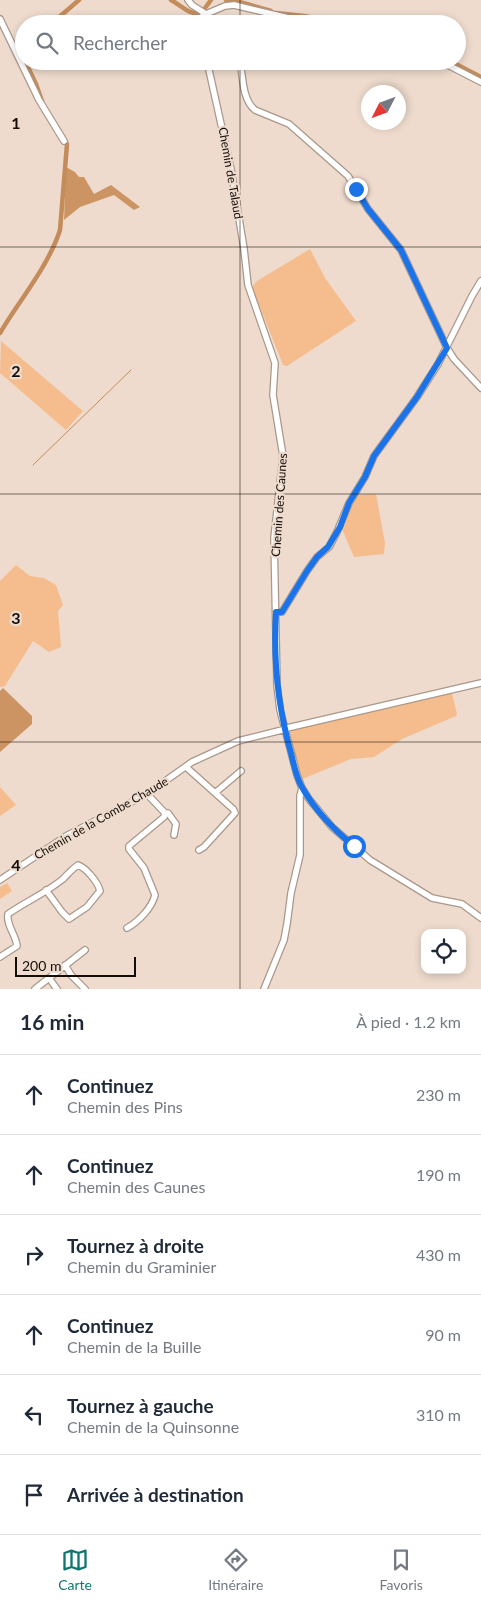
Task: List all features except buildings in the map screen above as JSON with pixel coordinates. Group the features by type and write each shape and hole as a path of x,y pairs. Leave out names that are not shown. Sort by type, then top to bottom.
{"street":[{"path":"188,0 206,14 225,6 234,5 276,15"},
{"path":"0,19 15,50"},
{"path":"25,70 39,100 64,141"},
{"name":"Chemin de Talaud","path":"210,70 231,168 248,286"},
{"path":"242,70 246,96 251,107 289,124 348,176 368,209 401,250 447,348 454,359 481,388"},
{"path":"458,70 481,82"},
{"path":"276,612 282,612 307,571 317,557 328,547 340,527 349,503 365,477 374,456 417,397 447,348 481,281"},
{"name":"Chemin des Caunes","path":"248,286 256,313 274,357 273,395 283,456 274,538 278,690 297,775 302,788"},
{"name":"Chemin de la Combe Chaude","path":"0,880 66,836 147,794 186,767 222,747 286,729 481,683"},
{"path":"186,767 233,809 234,813 204,847 199,850"},
{"path":"215,793 241,771"},
{"path":"302,788 332,827 370,860 432,898 462,904 481,918"},
{"path":"264,989 284,940 291,893 300,855 300,796 302,788"},
{"path":"147,794 165,814 168,813 176,824 174,835"},
{"path":"127,928 150,906 155,895 144,868 129,849 129,846 164,817 165,814"},
{"path":"0,957 17,946 7,921 8,914 64,878 78,865 99,886 100,891 87,907 69,919 46,890"},
{"path":"35,989 85,950"},
{"path":"65,965 71,975 85,989"},
{"path":"49,978 57,989"}],"shaded area":[{"path":"66,167 75,172 79,177 84,177 94,194 111,185 140,207 134,210 114,195 80,207 64,220"},
{"path":"310,249 325,278 356,321 287,366 283,365 252,287 257,281"},
{"path":"1,341 83,411 66,430 0,373"},
{"path":"376,494 385,543 384,554 354,557 342,529 357,495"},
{"path":"16,565 30,576 44,578 56,585 63,605 58,611 61,647 49,652 33,641 5,686 0,687 0,581"},
{"path":"3,688 32,716 32,724 0,752 0,691"},
{"path":"448,692 452,693 456,716 402,739 374,757 351,759 300,780 290,731"},
{"path":"0,787 16,805 0,816"},
{"path":"7,883 12,891 0,899 0,887"}],"waterway":[{"path":"62,15 79,0"},
{"path":"171,0 189,12 201,13"},
{"path":"205,8 211,0"},
{"path":"226,0 271,11"},
{"path":"276,13 295,15"},
{"path":"466,69 481,77"},
{"path":"29,70 42,101"},
{"path":"0,333 41,270 60,230 67,144"},
{"path":"33,465 131,370"},
{"path":"281,691 284,714"},
{"path":"292,745 296,756"}],"route":[{"path":"354,846 332,827 309,799 299,783 284,729 278,696 276,612 282,612 307,571 317,557 328,547 340,527 349,503 365,477 374,456 417,397 447,348 401,250 368,209 356,189"}]}
